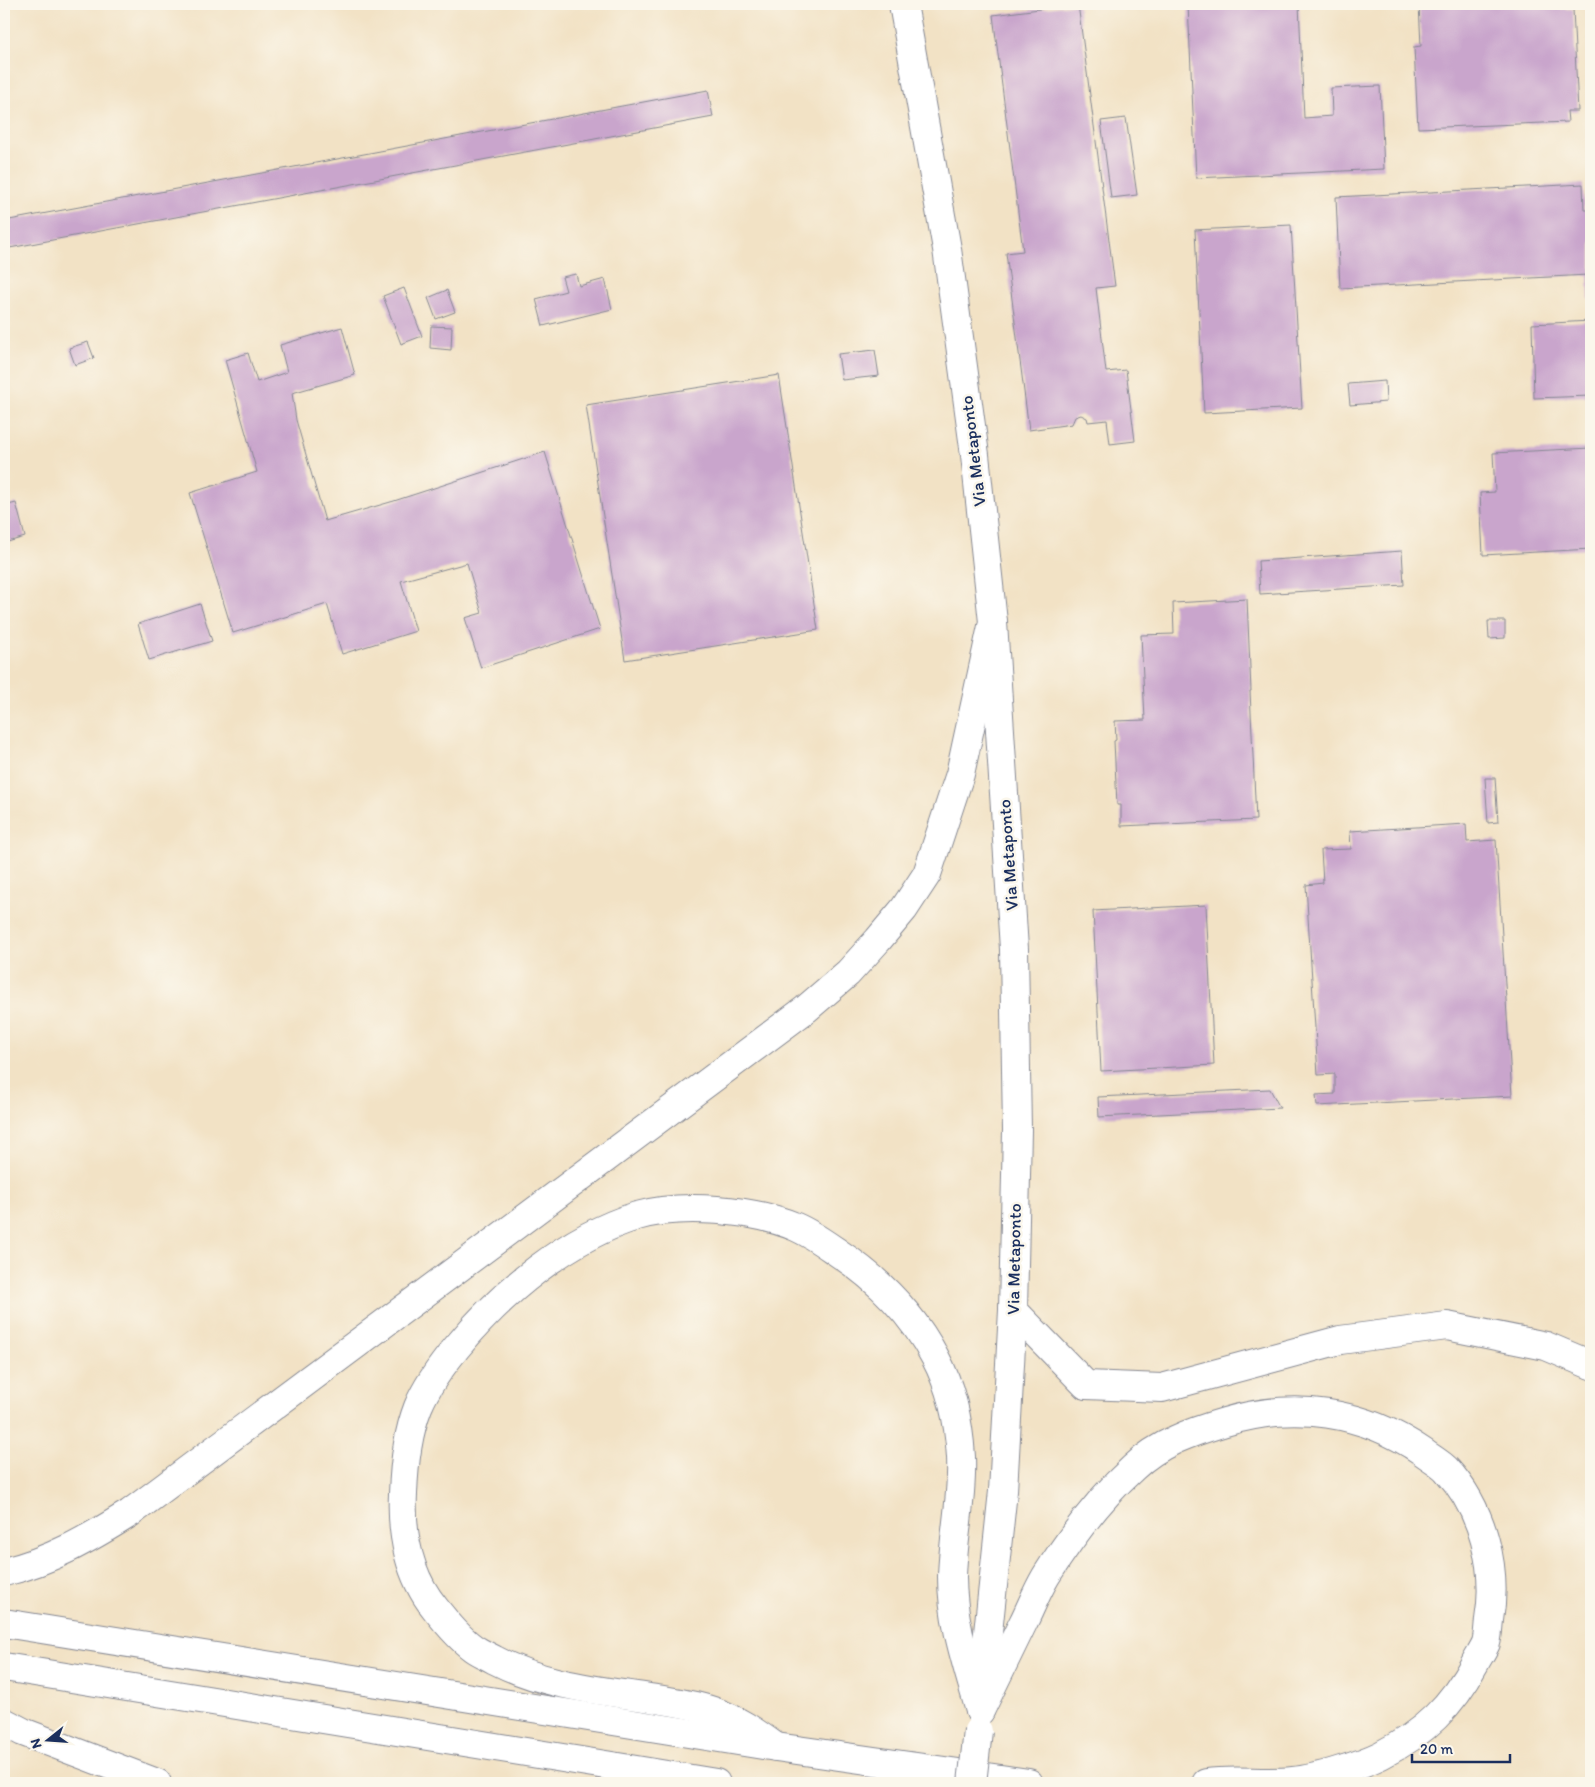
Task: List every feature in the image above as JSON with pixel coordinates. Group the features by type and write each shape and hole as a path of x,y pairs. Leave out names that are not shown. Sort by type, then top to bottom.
{"main road":[{"name":"Via Metaponto","path":"903,4 947,249 975,454 993,622 1014,949 1017,1130 1013,1310 1003,1491 972,1783"},
{"path":"4,1572 25,1567 59,1554 130,1513 806,1009 848,972 904,909 927,874 960,774 993,622"},
{"path":"776,1747 737,1720 708,1709 561,1684 527,1675 474,1649 451,1627 432,1604 415,1578 407,1547 402,1512 404,1478 409,1436 419,1404 438,1370 482,1318 509,1292 542,1266 574,1244 638,1216 668,1210 702,1208 767,1218 796,1227 856,1264 887,1290 914,1323 936,1358 957,1420 961,1460 952,1578 955,1611 979,1721"},
{"path":"1013,1310 1086,1385 1162,1388 1340,1340 1447,1326 1546,1346 1591,1365"},
{"path":"979,1721 1045,1578 1082,1525 1111,1490 1134,1466 1157,1448 1188,1434 1237,1418 1270,1413 1307,1412 1348,1416 1383,1428 1415,1446 1445,1468 1467,1497 1485,1537 1491,1570 1492,1605 1486,1643 1469,1674 1446,1708 1416,1735 1380,1756 1337,1771 1294,1781 1206,1783"},
{"path":"4,1623 776,1747 1029,1783"},
{"path":"4,1667 716,1783"},
{"path":"4,1722 23,1732 157,1783"}],"building":[{"path":"1078,4 1115,286 1096,288 1106,372 1126,370 1135,441 1110,444 1107,420 1088,422 1087,418 1081,415 1075,417 1072,424 1029,430 1006,253 1023,251 993,15"},
{"path":"1188,4 1299,4 1304,118 1332,116 1331,88 1380,86 1384,169 1196,178"},
{"path":"1419,4 1557,4 1557,9 1573,9 1578,111 1567,111 1568,122 1418,128 1414,47 1421,46"},
{"path":"708,90 713,117 4,249 4,221"},
{"path":"1126,118 1137,195 1111,198 1101,121"},
{"path":"1583,184 1584,210 1591,210 1591,299 1589,299 1588,275 1340,288 1336,197"},
{"path":"1291,225 1302,408 1204,413 1195,230"},
{"path":"576,274 579,286 605,279 612,309 543,326 536,299 566,291 562,277"},
{"path":"404,288 422,336 401,344 383,296"},
{"path":"447,290 455,312 436,319 428,298"},
{"path":"1591,321 1591,396 1534,398 1532,324"},
{"path":"431,326 452,327 451,350 430,348"},
{"path":"342,327 355,375 292,393 296,420 325,521 394,501 545,452 600,629 481,668 465,618 482,613 467,563 401,581 416,631 342,654 327,604 233,633 190,493 257,472 225,360 248,353 257,382 287,372 280,345"},
{"path":"88,342 94,358 75,365 69,348"},
{"path":"875,350 879,376 842,380 838,354"},
{"path":"779,375 818,630 625,660 586,405"},
{"path":"1385,381 1386,402 1350,405 1348,384"},
{"path":"1591,448 1591,549 1483,555 1480,493 1495,492 1493,453"},
{"path":"16,503 25,537 4,543 4,506"},
{"path":"1402,551 1404,585 1260,594 1258,561"},
{"path":"1247,599 1256,820 1121,826 1121,805 1117,805 1115,721 1145,720 1141,635 1174,634 1173,603"},
{"path":"200,604 212,641 149,660 138,624"},
{"path":"1488,621 1505,621 1505,638 1489,639"},
{"path":"1485,778 1495,778 1498,822 1488,823"},
{"path":"1466,824 1467,842 1496,840 1512,1096 1317,1106 1316,1095 1335,1094 1335,1074 1318,1075 1306,885 1323,883 1321,850 1351,849 1350,831"},
{"path":"1206,905 1214,1065 1101,1071 1093,911"},
{"path":"1270,1089 1280,1108 1099,1117 1098,1097"}]}
